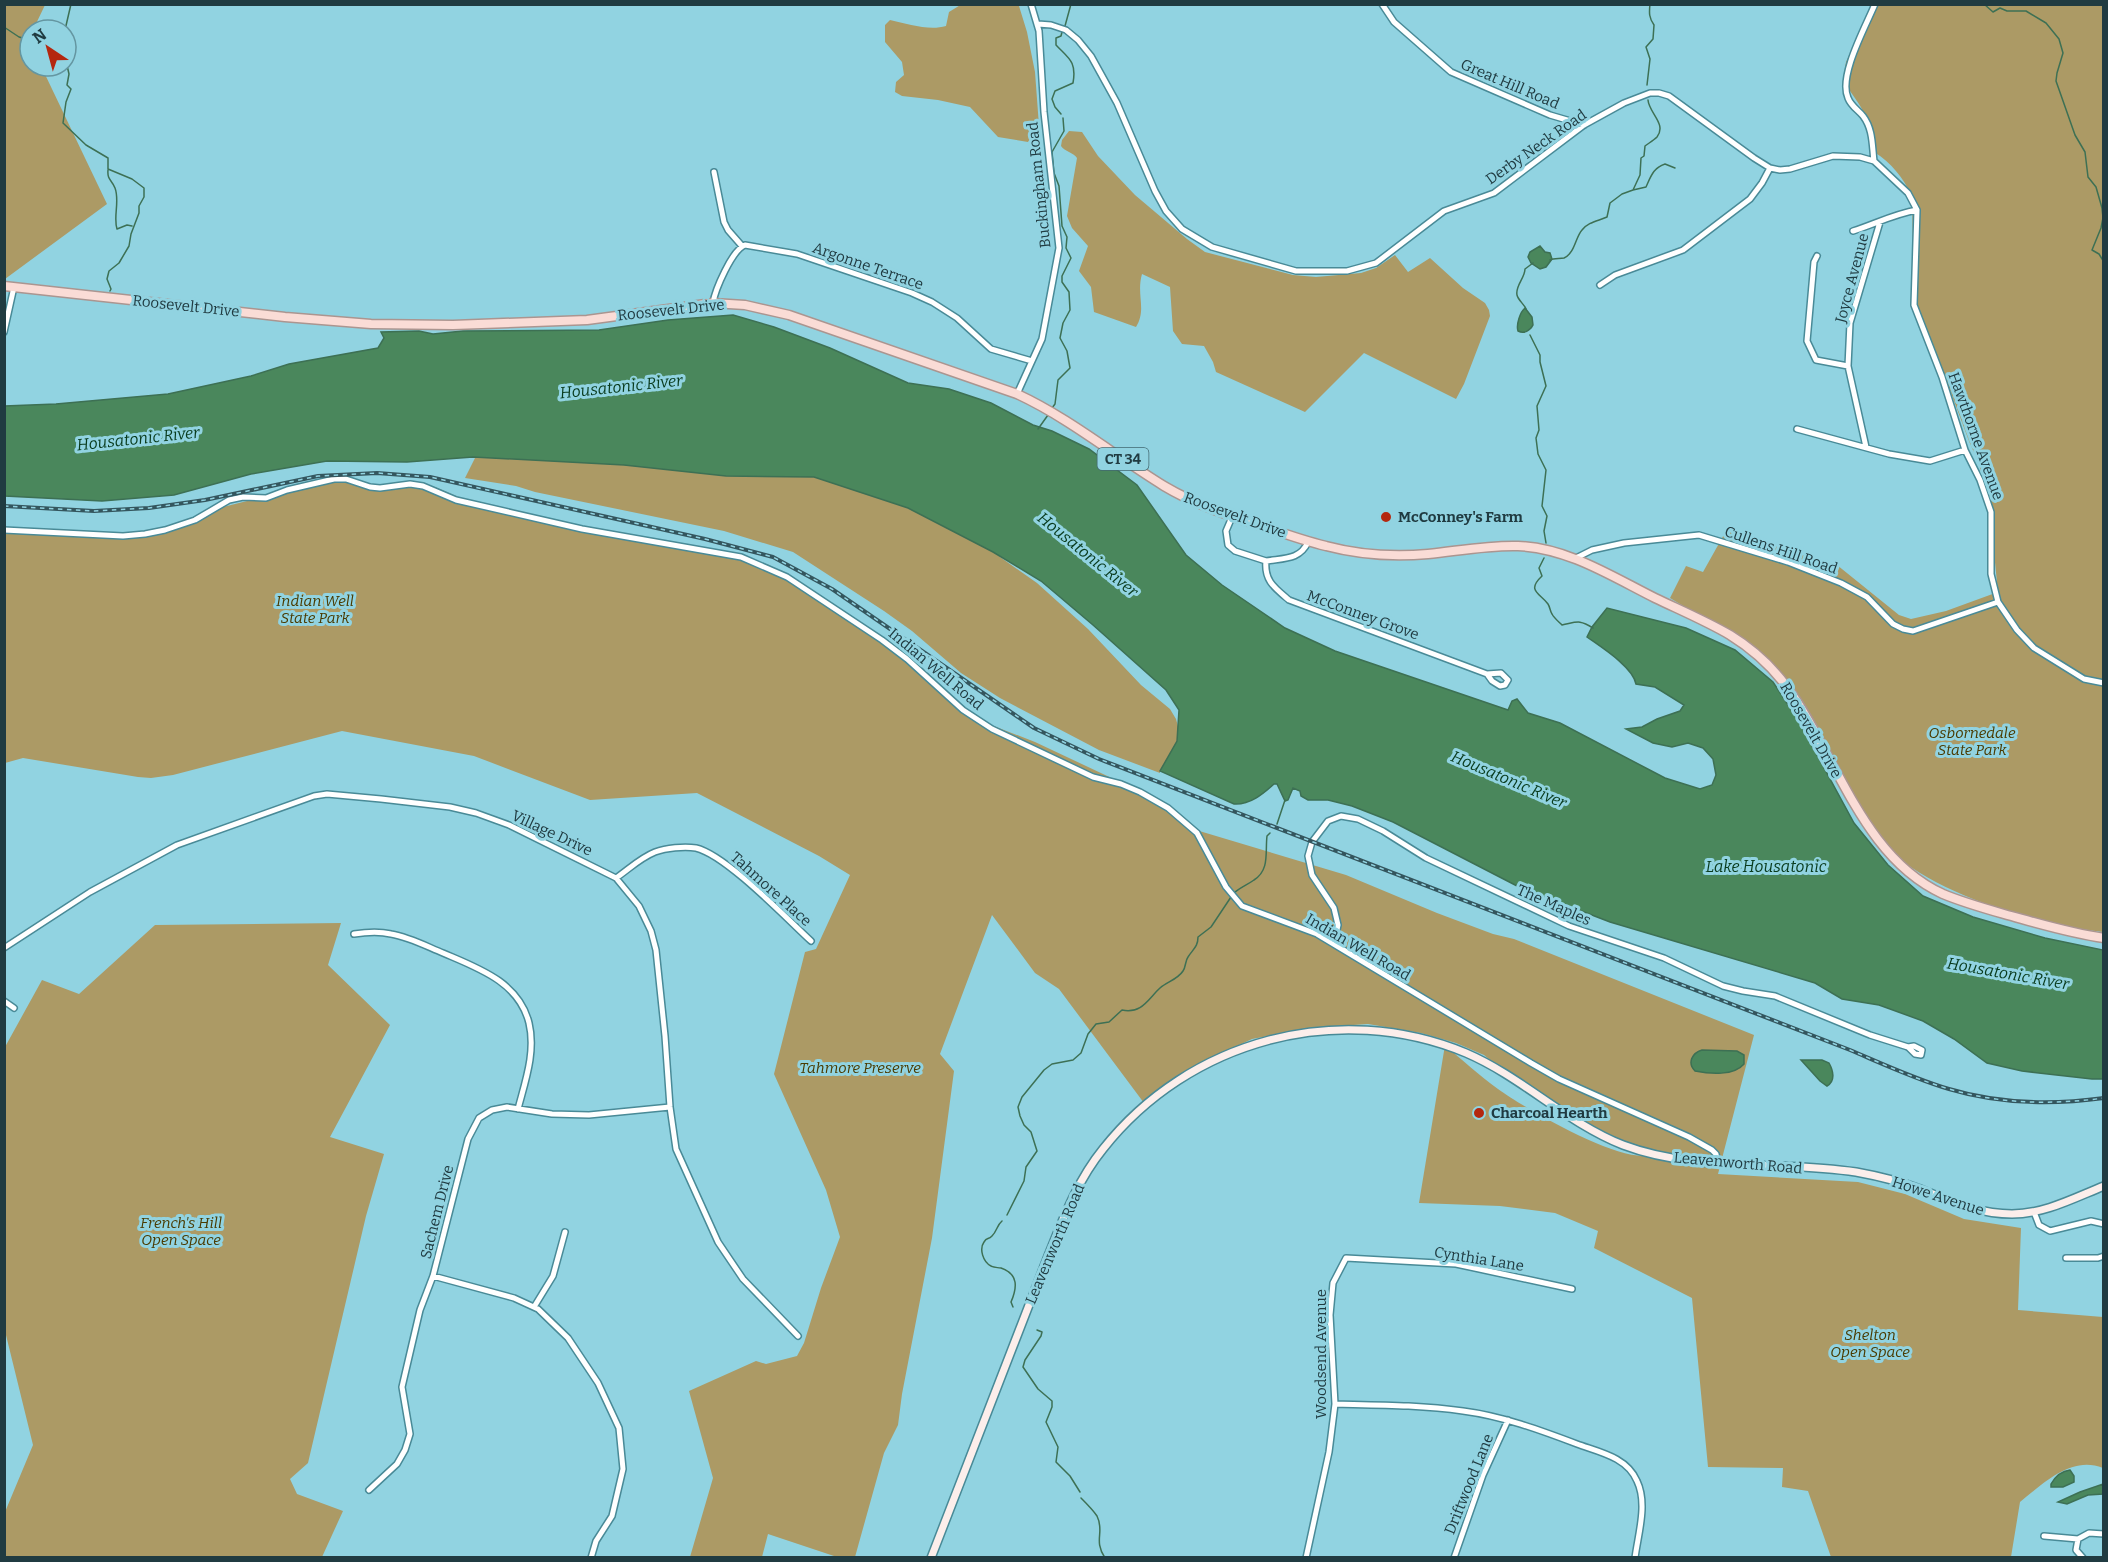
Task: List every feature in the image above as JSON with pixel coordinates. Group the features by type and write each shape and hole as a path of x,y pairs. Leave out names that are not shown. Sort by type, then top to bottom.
{"main road":[{"name":"Roosevelt Drive","path":"9,287 341,323 408,325 587,320 714,303 745,305 778,312 1017,394 1189,500 1308,542 1371,554 1418,554 1521,546 1553,551 1576,558 1728,634 1772,667 1791,690 1855,808 1874,835 1918,880 1940,893 1964,902 2076,934 2103,938"},
{"name":"Leavenworth Road","path":"931,1557 1048,1256 1084,1177 1110,1141 1155,1096 1211,1061 1262,1041 1285,1035 1340,1029 1394,1032 1447,1046 1492,1065 1582,1123 1619,1143 1656,1155 1718,1163 1841,1170"},
{"name":"Howe Avenue","path":"1841,1170 1900,1182 1967,1208 2009,1214 2034,1212 2103,1186"}],"street":[{"name":"Buckingham Road","path":"1017,394 1045,327 1059,248 1044,112 1038,24 1031,4"},
{"name":"Great Hill Road","path":"1382,4 1394,22 1451,72 1550,115 1584,125"},
{"path":"1874,161 1870,129 1862,115 1853,108 1845,90 1849,69 1875,4"},
{"name":"Derby Neck Road","path":"1038,24 1066,30 1091,56 1117,103 1161,201 1182,229 1212,247 1296,271 1347,271 1376,263 1444,211 1500,189 1584,125 1639,95 1659,93 1669,96 1770,168"},
{"path":"1600,285 1615,275 1683,250 1750,199 1770,168 1790,169 1841,155 1874,161 1901,184 1917,210 1898,213 1853,231"},
{"path":"714,172 724,222 742,246 731,260 714,303"},
{"name":"Hawthorne Avenue","path":"1917,210 1914,305 1942,377 1965,450 1980,480 1991,512 1991,574 1998,602 2034,648 2084,679 2103,683"},
{"name":"Joyce Avenue","path":"1866,447 1848,366 1850,323 1880,222"},
{"name":"Argonne Terrace","path":"742,246 797,254 912,293 932,302 957,318 991,349 1032,361"},
{"path":"1816,256 1807,341 1816,360 1848,366"},
{"path":"4,332 9,287"},
{"path":"1797,429 1889,454 1930,460 1965,450"},
{"name":"Indian Well Road","path":"4,530 123,536 145,534 195,520 229,500 243,497 266,498 287,490 334,479 346,479 380,488 410,484 423,486 456,500 582,529 628,539 741,557 787,577 873,634 896,650 963,710 992,729 1093,777 1121,784 1140,792 1168,808 1197,833 1233,898 1247,909 1295,924 1334,944 1492,1041 1559,1079 1689,1137 1712,1150 1716,1154 1718,1163"},
{"path":"1232,517 1226,531 1228,545 1244,555 1259,557 1266,561 1288,558 1299,555 1308,542"},
{"name":"Cullens Hill Road","path":"1576,558 1592,550 1624,543 1699,535 1788,562 1841,583 1867,597 1893,624 1913,631 1998,602"},
{"name":"McConney Grove","path":"1266,561 1265,572 1273,586 1289,600 1487,674"},
{"name":"Village Drive","path":"4,948 90,892 177,845 314,796 327,794 450,807 476,813 509,825 616,878 639,906 651,931 656,950 676,1149 718,1242 743,1279 798,1336"},
{"name":"The Maples","path":"1334,944 1338,925 1334,908 1312,875 1308,856 1312,842 1328,821 1341,816 1358,819 1383,831 1426,858 1569,926 1664,958 1723,986 1775,996 1870,1035 1908,1047"},
{"name":"Tahmore Place","path":"616,878 640,860 656,852 674,848 696,848 720,858 811,941"},
{"path":"354,934 374,932 403,937 473,966 500,980 514,993 529,1022 531,1038 530,1058 518,1109"},
{"path":"4,1001 14,1008"},
{"name":"Sachem Drive","path":"369,1490 397,1464 410,1434 402,1387 420,1310 433,1276 468,1139 479,1118 492,1110 507,1107 552,1114 589,1115 670,1107"},
{"path":"2034,1212 2039,1225 2050,1231 2091,1221 2103,1224"},
{"path":"534,1307 553,1276 565,1232"},
{"path":"2066,1258 2103,1256"},
{"name":"Cynthia Lane","path":"1346,1258 1456,1264 1572,1289"},
{"name":"Woodsend Avenue","path":"1306,1557 1329,1452 1335,1404 1330,1315 1333,1283 1346,1258"},
{"path":"433,1276 514,1298 534,1307 568,1338 598,1383 619,1428 622,1473 612,1516 596,1541 591,1557"},
{"path":"1335,1404 1423,1406 1465,1411 1508,1420 1612,1457 1631,1470 1638,1482 1642,1499 1635,1557"},
{"name":"Driftwood Lane","path":"1454,1557 1483,1475 1508,1420"},
{"path":"2044,1536 2078,1539 2090,1533 2103,1534"},
{"path":"2078,1539 2076,1550 2083,1557"}],"green space":[{"path":"962,4 1019,6 1035,72 1039,126 1028,142 998,137 970,107 938,100 902,96 895,92 896,82 904,75 902,62 885,42 885,25 890,20 926,27 946,26 949,12"},
{"path":"4,5 45,5 39,18 18,18 18,78 47,78 107,204 5,279"},
{"name":"Osbornedale State Park","path":"1873,5 2103,5 2103,932 2051,923 1992,906 1962,895 1911,868 1884,844 1871,827 1778,670 1763,654 1670,598 1686,566 1703,572 1726,531 1837,565 1899,615 1911,619 1946,611 1998,592 1989,503 1979,464 1941,366 1914,305 1912,196 1896,171 1874,152 1868,122 1843,81 1846,62"},
{"path":"1069,131 1082,132 1098,156 1135,195 1205,252 1293,275 1316,277 1361,273 1376,268 1395,255 1408,272 1430,258 1463,288 1485,303 1489,310 1490,316 1456,399 1364,353 1305,412 1216,372 1204,346 1182,344 1173,331 1170,287 1142,274 1141,314 1136,327 1094,312 1091,287 1079,271 1088,246 1072,228 1067,216 1077,158 1061,146 1062,140"},
{"path":"477,454 835,472 992,548 1000,557 1037,583 1088,629 1141,685 1170,709 1179,730 1177,748 1169,763 1160,770 1160,773 1099,750 1000,698 961,673 912,631 793,552 724,531 535,492 516,486 465,478"},
{"path":"333,481 435,487 470,502 621,537 740,556 769,565 912,660 951,698 981,721 1035,742 1137,790 1172,808 1196,830 1346,875 1437,913 1493,934 1514,939 1754,1035 1718,1174 1858,1182 1905,1194 1964,1219 2021,1228 2018,1310 2103,1317 2103,1468 2080,1465 2069,1468 2058,1473 2020,1502 2011,1557 1831,1557 1808,1491 1782,1487 1783,1468 1708,1467 1692,1298 1594,1248 1598,1231 1555,1213 1500,1206 1419,1203 1445,1045 1498,1089 1548,1120 1610,1149 1643,1156 1626,1150 1527,1090 1484,1055 1456,1043 1421,1033 1368,1024 1310,1028 1252,1039 1195,1066 1144,1103 1059,989 1035,973 992,915 940,1054 954,1071 932,1238 898,1425 884,1453 855,1557 837,1557 768,1534 762,1557 690,1557 713,1478 689,1391 756,1361 766,1364 797,1356 804,1343 840,1237 826,1190 774,1074 805,952 816,949 850,875 819,856 697,793 590,800 474,756 342,731 173,775 151,778 23,758 5,763 4,529 135,535 188,522 219,508 277,491"},
{"name":"French's Hill Open Space","path":"341,923 328,965 390,1025 330,1137 384,1154 366,1216 308,1463 290,1479 297,1494 343,1511 322,1557 5,1557 5,1512 33,1445 5,1331 5,1047 42,980 79,994 155,925"}],"water":[{"path":"1540,246 1545,252 1550,253 1552,259 1546,267 1540,269 1531,263 1528,257 1530,252"},
{"path":"1525,308 1532,317 1533,325 1527,331 1520,332 1518,322"},
{"name":"Lake Housatonic","path":"733,315 774,327 830,348 908,383 949,389 991,403 1033,425 1052,431 1089,449 1137,485 1186,555 1222,585 1285,628 1335,651 1508,710 1512,701 1517,699 1528,713 1560,723 1665,778 1700,789 1712,785 1716,775 1713,759 1703,748 1688,743 1672,747 1653,743 1626,729 1642,727 1680,711 1684,705 1655,687 1636,684 1623,664 1587,637 1592,627 1607,608 1686,628 1735,650 1773,682 1798,720 1854,823 1888,865 1923,896 1973,917 2045,938 2103,950 2103,1079 2022,1071 1987,1063 1954,1039 1923,1021 1879,1005 1842,999 1815,983 1610,922 1519,887 1393,822 1352,806 1328,800 1308,800 1301,796 1300,791 1293,788 1288,800 1285,801 1277,784 1251,801 1234,804 1160,771 1177,741 1179,710 1166,690 1093,625 1041,581 993,552 908,508 814,477 726,476 624,465 473,457 407,462 327,461 251,474 174,495 102,501 5,496 5,406 168,394 251,376 289,364 378,348 384,338 381,332 419,331 433,334 463,331 599,330 668,320"},
{"path":"1702,1050 1737,1051 1744,1055 1744,1064 1728,1072 1695,1071 1691,1065 1692,1059"},
{"path":"1801,1060 1822,1060 1829,1063 1833,1075 1830,1084 1827,1086 1820,1081"},
{"path":"2070,1470 2074,1476 2074,1482 2063,1487 2051,1487 2057,1477"},
{"path":"2103,1484 2103,1494 2088,1495 2067,1504 2058,1502 2080,1492"}],"waterway":[{"path":"68,18 71,4"},
{"path":"1065,26 1071,4"},
{"path":"1647,85 1650,59 1646,47 1653,39 1654,25 1650,15 1650,4"},
{"path":"1984,4 1993,12 2000,8 2007,11 2026,11 2046,23 2059,39 2063,53 2056,81 2075,135 2085,152 2088,177 2096,187 2102,208 2101,228 2092,250 2099,254 2104,262"},
{"path":"4,27 18,36"},
{"path":"1061,114 1052,99 1055,91 1073,83 1074,76 1073,65 1056,45 1056,38 1061,36 1062,32"},
{"path":"68,78 67,85 71,89 66,102 63,123 86,145 108,158 108,169 132,179 144,188 144,197 139,206 129,246 119,263 109,271 107,279 110,291"},
{"path":"1550,260 1568,256 1584,227 1607,217 1610,203 1622,194 1633,190 1640,175 1641,158 1644,156 1645,146 1660,132 1659,123 1648,100"},
{"path":"1052,408 1055,404 1058,380 1070,368 1067,351 1060,338 1063,323 1070,310 1069,292 1062,282 1062,276 1071,258 1066,248 1067,237 1062,226 1059,186 1054,173 1052,152 1064,131 1063,118"},
{"path":"1633,190 1646,187 1653,173 1661,166 1665,164 1675,168"},
{"path":"108,170 116,193 117,229 127,225 132,226"},
{"path":"1526,309 1517,292 1525,269 1533,263"},
{"path":"1530,335 1540,355 1546,386 1537,406 1539,430 1536,438 1538,454 1546,470 1542,506 1547,516 1544,531 1546,543"},
{"path":"1038,429 1048,415"},
{"path":"1544,558 1539,568 1542,576 1535,585 1536,592 1548,604 1553,615 1562,625 1578,622 1593,628"},
{"path":"1277,824 1285,800"},
{"path":"1234,893 1259,876 1265,866 1267,836 1270,833"},
{"path":"1007,1215 1024,1181 1026,1167 1037,1151 1031,1132 1024,1125 1020,1116 1018,1107 1022,1097 1044,1070 1052,1064 1073,1060 1081,1053 1088,1034 1096,1024 1109,1022 1122,1010 1140,1008 1160,988 1181,974 1196,946 1198,937 1211,927 1231,897"},
{"path":"1002,1221 994,1234 984,1242 982,1252 988,1264 1007,1271 1014,1278 1015,1287 1011,1302 1013,1307"},
{"path":"1037,1330 1042,1332 1041,1336 1023,1367 1038,1389 1052,1401 1046,1422 1058,1447 1056,1462 1070,1476 1080,1492"},
{"path":"1081,1498 1097,1516 1100,1527 1099,1541 1105,1558"}],"railway":[{"path":"4,506 94,511 149,508 205,500 318,476 377,473 430,477 705,539 773,557 832,589 1034,728 1099,759 1936,1085 1987,1098 2026,1102 2065,1102 2104,1098"}],"place":[{"name":"McConney's Farm","path":"1386,517"},
{"name":"Charcoal Hearth","path":"1479,1113"}],"water label":[{"name":"Housatonic River","path":"621,386"},
{"name":"Housatonic River","path":"138,438"},
{"name":"Housatonic River","path":"1088,554"},
{"name":"Housatonic River","path":"1509,779"},
{"name":"Housatonic River","path":"2008,973"}],"park label":[{"name":"Indian Well State Park","path":"315,610"},
{"name":"Tahmore Preserve","path":"860,1068"},
{"name":"Shelton Open Space","path":"1870,1344"}]}
